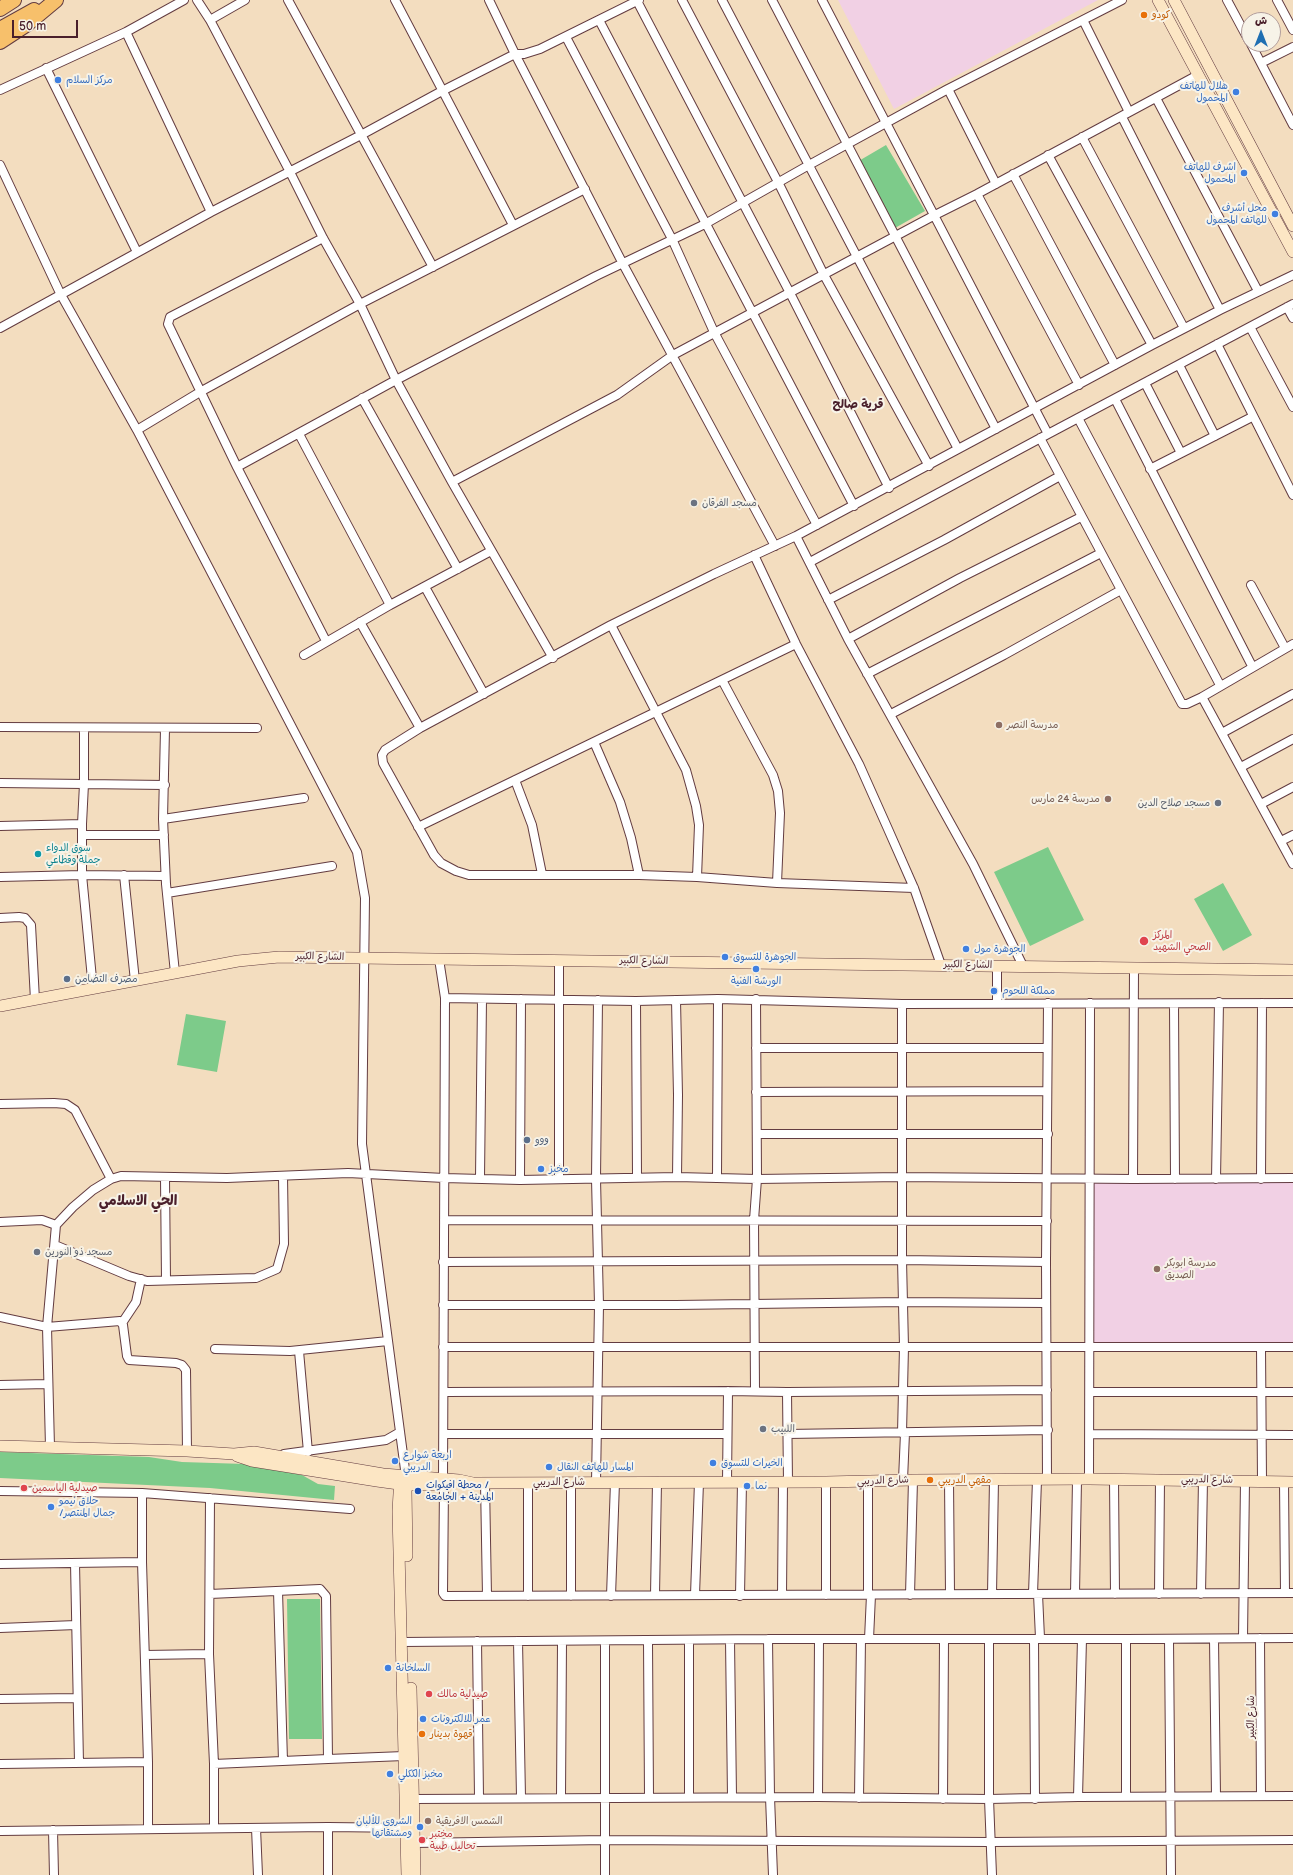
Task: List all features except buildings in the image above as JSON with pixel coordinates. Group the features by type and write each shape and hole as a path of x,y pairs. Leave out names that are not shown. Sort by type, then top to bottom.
{"highway":[{"path":"0,9 14,0"},
{"path":"0,29 52,0"},
{"path":"0,42 26,26 56,0"}],"street":[{"path":"0,90 126,32 184,0"},
{"path":"197,0 210,20 323,238 360,304 396,380 552,658"},
{"path":"210,20 245,0"},
{"path":"288,0 433,267"},
{"path":"395,0 513,226"},
{"path":"489,0 515,54 623,264 775,546"},
{"path":"682,0 778,182 824,275 929,466"},
{"path":"722,0 958,449"},
{"path":"772,0 996,429"},
{"path":"822,0 885,124 935,215 1048,434"},
{"path":"237,467 362,398 596,276 705,224 847,144 1122,0"},
{"path":"1158,0 1293,252"},
{"path":"1174,0 1293,226"},
{"path":"1227,0 1241,26"},
{"path":"1277,0 1293,30"},
{"path":"0,328 60,293 211,212 361,135 442,91 515,54 536,51 638,1 742,204 790,293 889,488"},
{"path":"599,20 854,506"},
{"path":"1083,20 1125,115 1220,310"},
{"path":"126,32 211,212"},
{"path":"566,37 672,240 714,332 817,525"},
{"path":"1261,63 1293,47"},
{"path":"1255,52 1293,125"},
{"path":"46,68 137,252"},
{"path":"452,482 617,395 673,355 714,332 996,184 1198,75"},
{"path":"948,90 996,184"},
{"path":"1156,98 1258,291"},
{"path":"1082,137 1184,328"},
{"path":"1048,155 1152,345"},
{"path":"0,165 60,293 137,430 271,689 358,852 364,886 362,1104 365,1174 400,1432 403,1478 406,1642 414,1799 410,1828 407,1875"},
{"path":"1013,174 1116,365"},
{"path":"137,430 200,392 360,304 585,189"},
{"path":"977,194 1079,385"},
{"path":"323,238 170,317 168,324 237,467 326,641"},
{"path":"914,888 777,883 697,877 542,874 469,875 456,872 441,863 434,855 383,763 382,755 385,750 420,728 612,625 707,577 796,536 889,488 958,449 1184,328 1293,275"},
{"path":"810,562 1290,306 1293,318"},
{"path":"1250,327 1293,407"},
{"path":"1217,344 1252,417 1293,495"},
{"path":"1179,364 1214,436"},
{"path":"1145,383 1181,453"},
{"path":"362,398 458,569"},
{"path":"1115,399 1252,666"},
{"path":"1150,469 1252,417"},
{"path":"1078,418 1220,685"},
{"path":"299,434 390,605"},
{"path":"1040,438 1182,704 1187,704 1202,697 1252,666 1293,644"},
{"path":"828,600 944,540 1060,476"},
{"path":"848,639 960,578 1082,517"},
{"path":"796,536 848,639 973,864 1024,966"},
{"path":"304,655 390,605 491,551"},
{"path":"867,674 1101,552"},
{"path":"754,556 796,644 859,764 914,888 941,965"},
{"path":"1251,585 1285,648"},
{"path":"425,587 484,694"},
{"path":"891,714 1004,655 1121,590"},
{"path":"360,622 420,728"},
{"path":"612,625 679,755 692,788 699,825 697,877"},
{"path":"418,827 796,644"},
{"path":"722,680 773,775 778,791 780,813 777,883"},
{"path":"1222,733 1293,694"},
{"path":"1202,697 1293,864"},
{"path":"0,727 165,729 257,728"},
{"path":"84,728 82,875 93,989"},
{"path":"165,729 165,785 163,819 165,876 175,973"},
{"path":"1241,767 1293,739"},
{"path":"594,742 620,802 631,838 639,875"},
{"path":"515,780 532,825 542,874"},
{"path":"0,783 165,785"},
{"path":"1261,804 1293,787"},
{"path":"163,819 304,798"},
{"path":"0,826 82,824"},
{"path":"82,835 164,835"},
{"path":"1281,841 1293,835"},
{"path":"167,893 332,866"},
{"path":"0,877 82,875 165,876"},
{"path":"124,875 135,981"},
{"path":"0,918 25,918 31,925 35,1000"},
{"name":"الشارع الكبير","path":"0,1006 238,961 279,957 1293,970"},
{"path":"439,959 443,990 446,998 443,1262 443,1593 445,1596 1289,1593 1289,1482"},
{"path":"559,960 559,1179"},
{"path":"997,966 997,1003"},
{"path":"1133,1179 1134,968"},
{"path":"446,998 636,1001 756,999 902,1004 1293,1003"},
{"path":"480,1178 482,999"},
{"path":"520,999 520,1180"},
{"path":"717,1177 718,999"},
{"path":"754,1391 754,1220 758,1179 756,1134 756,999"},
{"path":"596,1482 599,1305 596,1179 598,1000"},
{"path":"676,1000 678,1095 677,1176"},
{"path":"636,1001 637,1177"},
{"path":"1216,1179 1219,1002"},
{"path":"1035,1799 1037,1639 1036,1594 1042,1480 1048,1430 1046,1347 1048,1134 1046,1048 1048,1003"},
{"path":"1089,1479 1090,1003"},
{"path":"1261,1179 1262,1003"},
{"path":"902,1004 901,1177 904,1302 902,1392 908,1480 910,1595"},
{"path":"1174,1004 1175,1179"},
{"path":"756,1048 1046,1048"},
{"path":"756,1092 902,1090 1047,1091"},
{"path":"0,1104 54,1103 66,1104 71,1107 75,1110 111,1179"},
{"path":"756,1134 1048,1134"},
{"path":"50,1447 47,1326 56,1225 78,1202 93,1190 111,1179 122,1176 164,1178 283,1176 332,1173 520,1180 677,1176 758,1179 901,1177 1047,1177 1089,1179 1293,1178"},
{"path":"55,1244 140,1280 256,1278 277,1269 284,1244 283,1176"},
{"path":"164,1178 166,1280"},
{"path":"0,1222 42,1220 56,1225"},
{"path":"444,1220 1046,1221"},
{"path":"443,1262 598,1263 902,1260 1046,1262"},
{"path":"140,1280 136,1302 122,1322 127,1356 129,1360 176,1363 182,1365 186,1370 187,1451"},
{"path":"443,1305 519,1307 904,1302 1046,1303"},
{"path":"0,1316 47,1326 118,1321 122,1322"},
{"path":"215,1349 299,1351 388,1341"},
{"path":"444,1347 1293,1347"},
{"path":"1261,1347 1262,1481"},
{"path":"299,1351 308,1452"},
{"path":"0,1385 48,1384"},
{"path":"444,1392 902,1392 1047,1390"},
{"path":"726,1482 728,1391"},
{"path":"782,1595 787,1392"},
{"path":"1090,1392 1293,1392"},
{"path":"787,1434 1048,1430"},
{"path":"274,1455 308,1452 386,1440 400,1432"},
{"path":"444,1434 727,1434"},
{"path":"1090,1434 1293,1435"},
{"path":"0,1446 187,1451 234,1454 254,1452 403,1478"},
{"path":"234,1454 252,1461 403,1478"},
{"name":"شارع الدريبي","path":"403,1478 443,1482 459,1486 479,1483 528,1482 868,1482 908,1480 1089,1479 1289,1482"},
{"path":"1114,1479 1115,1594"},
{"path":"1159,1594 1160,1479"},
{"path":"949,1480 950,1594"},
{"path":"992,1594 994,1480"},
{"path":"1075,1594 1077,1480"},
{"path":"1201,1594 1204,1480"},
{"path":"1243,1638 1245,1481"},
{"path":"528,1482 528,1596"},
{"path":"570,1482 571,1596"},
{"path":"611,1596 615,1482"},
{"path":"655,1596 657,1482"},
{"path":"695,1595 700,1482"},
{"path":"740,1596 742,1482"},
{"path":"826,1482 826,1595"},
{"path":"859,1798 865,1639 869,1595 868,1482"},
{"path":"479,1483 487,1596"},
{"path":"0,1491 142,1493 350,1509"},
{"path":"142,1493 142,1562 148,1762 148,1828"},
{"path":"210,1498 209,1654 214,1764 214,1828"},
{"path":"0,1564 142,1562"},
{"path":"75,1563 79,1763"},
{"path":"210,1594 320,1589 324,1591 326,1596 328,1759"},
{"path":"278,1591 283,1761"},
{"path":"0,1628 76,1625"},
{"name":"شارع الكبير","path":"1260,1638 1261,1796"},
{"path":"406,1642 768,1639 989,1640 1293,1638"},
{"path":"768,1639 770,1798 773,1875"},
{"path":"818,1797 819,1639"},
{"path":"1078,1797 1082,1639"},
{"path":"1126,1639 1126,1797"},
{"path":"1170,1639 1171,1875"},
{"path":"1214,1639 1216,1796"},
{"path":"689,1640 689,1797"},
{"path":"730,1640 732,1797"},
{"path":"943,1799 944,1640"},
{"path":"989,1640 989,1799 992,1875"},
{"path":"562,1641 562,1797"},
{"path":"605,1641 605,1875"},
{"path":"648,1641 649,1797"},
{"path":"406,1642 404,1756 410,1828 414,1843 415,1875"},
{"path":"477,1642 479,1797"},
{"path":"518,1642 521,1797"},
{"path":"145,1655 209,1654"},
{"path":"0,1699 77,1698"},
{"path":"214,1764 404,1756"},
{"path":"0,1764 148,1762"},
{"path":"414,1799 479,1797 818,1797 1035,1799 1078,1797 1293,1796"},
{"path":"328,1827 328,1875"},
{"path":"0,1831 148,1828 410,1828"},
{"path":"256,1828 258,1875"},
{"path":"53,1830 54,1875"},
{"path":"414,1843 605,1840 771,1842 1293,1840"}],"shaded area":[{"path":"838,0 1098,0 894,109"},
{"path":"1293,1178 1293,1346 1089,1347 1089,1179"}],"green space":[{"path":"886,145 925,211 895,228 857,162"},
{"path":"1048,847 1084,920 1030,946 994,872"},
{"path":"1223,883 1252,935 1223,951 1194,899"},
{"path":"186,1014 226,1021 217,1072 177,1065"},
{"path":"0,1452 149,1457 182,1462 245,1464 302,1475 318,1484 335,1486 334,1500 210,1488 0,1478"},
{"path":"287,1599 320,1599 322,1739 289,1739"}],"place":[{"name":"كودو","path":"1144,15"},
{"name":"مركز السلام","path":"58,80"},
{"name":"هلال للهاتف المحمول","path":"1236,92"},
{"name":"اشرف للهاتف المحمول","path":"1244,173"},
{"name":"محل أشرف للهاتف المحمول","path":"1275,214"},
{"name":"مسجد الفرقان","path":"694,503"},
{"name":"مدرسة النصر","path":"999,725"},
{"name":"مدرسة 24 مارس","path":"1108,799"},
{"name":"مسجد صلاح الدين","path":"1218,803"},
{"name":"سوق الدواء جملة وقطاعي","path":"38,854"},
{"name":"المركز الصحي الشهيد","path":"1144,941"},
{"name":"الجوهرة مول","path":"966,949"},
{"name":"الجوهرة للتسوق","path":"725,957"},
{"name":"الورشة الفنية","path":"756,969"},
{"name":"مصرف التضامن","path":"67,979"},
{"name":"مملكة اللحوم","path":"994,991"},
{"name":"ووو","path":"527,1140"},
{"name":"مخبز","path":"541,1169"},
{"name":"مسجد ذو النورين","path":"37,1252"},
{"name":"مدرسة ابوبكر الصديق","path":"1157,1269"},
{"name":"اللبيب","path":"763,1429"},
{"name":"اربعة شوارع الدريبي","path":"395,1461"},
{"name":"الخيرات للتسوق","path":"713,1463"},
{"name":"المسار للهاتف النقال","path":"549,1467"},
{"name":"مقهي الدريبي","path":"930,1480"},
{"name":"نما","path":"747,1486"},
{"name":"صيدلية الياسمين","path":"24,1488"},
{"name":"محطة افيكوات / المدينة + الجامعة","path":"418,1491"},
{"name":"حلاق نيمو /جمال المنتصر","path":"51,1507"},
{"name":"السلخانة","path":"388,1668"},
{"name":"صيدلية مالك","path":"429,1694"},
{"name":"عمر للالكترونات","path":"423,1719"},
{"name":"قهوة بدينار","path":"422,1734"},
{"name":"مخبز الككلي","path":"390,1774"},
{"name":"الشمس الافريقية","path":"428,1821"},
{"name":"الشروي للألبان ومشتقاتها","path":"420,1827"},
{"name":"مختبر تحاليل طبية","path":"422,1840"}],"district":[{"name":"قرية صالح","path":"858,405"},
{"name":"الحي الاسلامي","path":"138,1201"}]}
